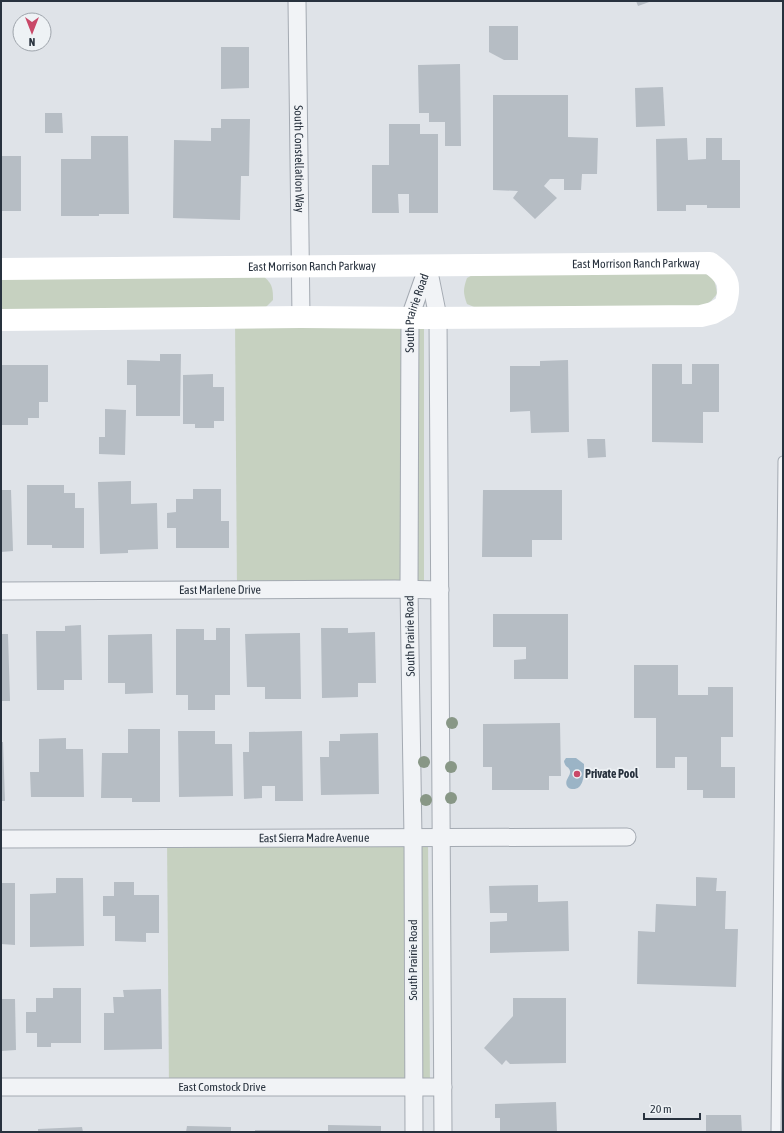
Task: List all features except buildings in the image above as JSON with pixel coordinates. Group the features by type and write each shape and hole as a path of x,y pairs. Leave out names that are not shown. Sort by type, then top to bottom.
{"street":[{"name":"South Constellation Way","path":"297,1 302,316"},
{"name":"East Morrison Ranch Parkway","path":"1,270 710,263 720,270 727,282 729,293 725,306 714,313 701,316 302,316 1,320"},
{"name":"South Prairie Road","path":"414,1132 413,838 409,589 410,317 428,266"},
{"name":"South Prairie Road","path":"428,266 438,317 443,1132"},
{"name":"East Marlene Drive","path":"1,591 440,590"},
{"name":"East Sierra Madre Avenue","path":"1,839 627,837"},
{"name":"East Comstock Drive","path":"1,1087 443,1087"}],"lane":[{"path":"776,1132 783,461"}],"green space":[{"path":"701,272 711,277 717,294 711,301 703,306 474,307 467,304 464,294 467,278 476,273"},
{"path":"261,274 268,280 271,286 273,300 261,312 1,312 1,277"},
{"path":"235,318 424,318 424,590 237,590"},
{"path":"167,838 428,838 430,1087 169,1087"}],"water":[{"name":"Private Pool","path":"566,758 576,758 584,764 582,784 576,789 568,788 566,784 570,771 564,761"}],"place":[{"name":"Private Pool","path":"577,774"}]}
